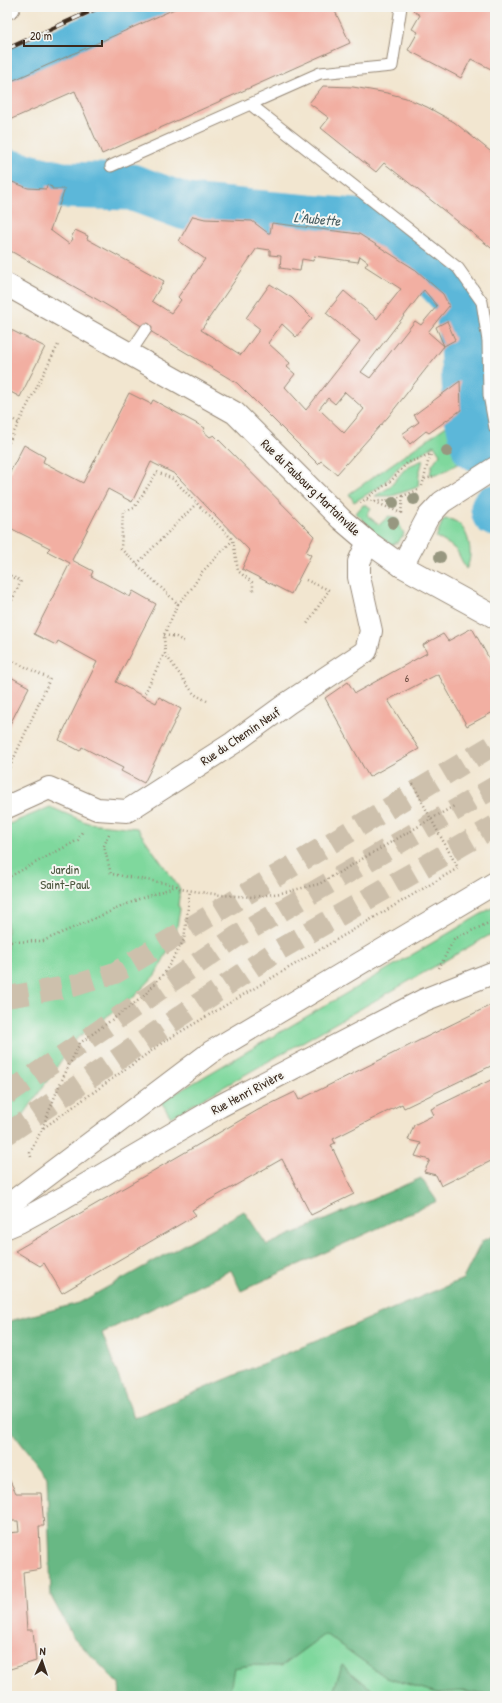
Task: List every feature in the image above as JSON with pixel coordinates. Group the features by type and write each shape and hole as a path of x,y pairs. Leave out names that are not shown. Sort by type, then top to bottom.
{"main road":[{"name":"Rue du Faubourg Martainville","path":"7,285 235,413 341,519 368,542 402,566 495,617"},
{"path":"402,566 410,554 428,517 442,502 495,468"},
{"name":"Rue du Chemin Neuf","path":"7,807 49,788 97,809 127,811 233,743 366,651 371,631 359,577 359,570 360,562 368,542"},
{"path":"7,1206 38,1181 211,1052 495,883"},
{"name":"Rue Henri Rivière","path":"7,1227 63,1198 220,1106 424,1000 495,972"}],"lane":[{"path":"111,166 320,73 392,66 400,7"},
{"path":"250,104 458,268 482,302 488,341 489,395 495,428"},
{"path":"130,353 146,329"}],"path":[{"path":"7,446 61,339"},
{"path":"7,416 19,423"},
{"path":"356,505 391,481 407,463 431,454 421,489 404,495 373,502"},
{"path":"178,604 121,549 124,512 134,508 157,472 173,479 232,540 238,571 254,584 253,592"},
{"path":"424,479 438,476"},
{"path":"403,519 400,513 404,495"},
{"path":"366,499 400,513"},
{"path":"137,564 196,504"},
{"path":"145,693 164,654 164,635 178,604 192,588 202,572 232,540"},
{"path":"7,574 21,581 7,611"},
{"path":"306,580 329,590 308,624"},
{"path":"164,635 176,637 185,642"},
{"path":"164,654 194,694 207,701"},
{"path":"7,658 50,679 7,773"},
{"path":"42,1129 165,1041 458,868 413,784"},
{"path":"7,878 78,840 97,809 112,826 104,846 111,874 177,886 180,889 221,895 253,897 281,893 319,884 456,805"},
{"path":"7,942 43,941 139,899 177,886"},
{"path":"38,1181 30,1153 42,1129 58,1086 80,1043 143,996 164,972 184,940 190,890"},
{"path":"442,962 454,939 495,920"}],"green space":[{"path":"462,415 470,457 441,473 430,475 432,465 440,454 434,445 402,464 381,486 354,502 349,494"},
{"path":"423,460 419,474 418,487 392,496 375,496 390,487 409,466"},
{"path":"363,505 371,508 367,515 379,525 389,516 397,519 404,534 398,542 392,545 377,534 356,513"},
{"path":"443,520 453,520 459,524 468,538 470,555 469,563 466,569 457,551 436,537"},
{"name":"Jardin Saint-Paul","path":"50,807 88,823 137,828 180,889 178,905 180,909 176,932 155,975 135,996 76,1039 7,1139 7,825"},
{"path":"495,906 495,932 171,1117 161,1102"},
{"path":"421,1178 437,1201 241,1291 231,1270 102,1333 134,1418 463,1279 482,1241 495,1235 495,1696 463,1691 437,1693 387,1678 325,1634 281,1666 252,1665 234,1668 229,1696 120,1696 119,1684 72,1636 51,1596 47,1477 7,1425 7,1324 10,1321 79,1303 244,1211 267,1245"},
{"path":"325,1634 387,1678 437,1693 463,1691 491,1696 380,1696 342,1665 332,1696 229,1696 233,1668 252,1665 281,1666"},
{"path":"342,1665 380,1696 332,1696"}],"building":[{"path":"179,7 333,7 350,43 102,154 75,91 7,121 7,83"},
{"path":"416,7 495,7 495,71 471,59 461,78 408,50 418,32 412,29 420,15 413,11"},
{"path":"323,86 353,87 406,98 427,107 454,122 495,155 495,251 384,163 376,172 321,128 329,118 309,103"},
{"path":"7,180 28,188 46,189 47,185 52,187 52,189 65,189 50,230 69,244 73,239 71,238 75,230 88,236 87,239 164,281 152,301 171,313 181,300 178,297 205,259 179,241 193,216 205,219 252,221 268,233 270,233 272,223 359,234 416,270 443,294 449,306 428,332 444,346 388,417 337,474 321,461 318,464 237,383 98,300 7,249","holes":["257,248 270,250 270,255 281,256 280,268 300,271 302,259 313,261 314,256 358,262 360,256 368,262 365,266 401,289 377,319 344,291 326,313 360,341 306,410 285,387 295,374 287,367 290,363 268,343 282,324 296,337 312,318 292,298 270,284 246,318 260,329 241,355 201,330","424,290 437,306 421,325 415,321 370,378 361,372","345,392 364,409 344,433 319,409 328,398 335,404"]},
{"path":"447,321 455,340 444,346 436,327"},
{"path":"7,328 45,347 20,397 7,390"},
{"path":"460,381 461,410 429,433 426,431 410,444 402,434 419,422 414,415"},
{"path":"129,393 151,404 153,400 205,428 203,431 210,437 214,435 314,536 306,552 311,555 291,594 242,569 250,551 175,474 151,462 132,502 108,489 72,560 93,571 91,576 130,597 133,591 156,604 116,682 156,703 159,697 181,709 144,783 121,771 123,768 82,747 80,751 59,740 97,662 58,641 56,645 34,634 70,563 47,551 50,548 10,528 7,533 7,478 24,445 45,457 43,462 83,483"},
{"path":"472,628 495,669 495,711 467,726 438,674 388,700 419,749 369,777 325,698 348,682 355,693 427,653 423,645 443,634 448,641"},
{"path":"7,675 29,687 7,730"},
{"path":"495,1003 495,1064 404,1108 402,1104 333,1139 335,1143 331,1145 354,1194 311,1215 282,1159 192,1210 196,1215 62,1293 44,1263 40,1266 15,1251 258,1110 295,1092 299,1100"},
{"path":"495,1078 495,1159 441,1186 436,1175 424,1172 430,1160 415,1156 421,1143 408,1140 414,1125 434,1115 431,1109"},
{"path":"7,1475 16,1493 41,1493 44,1526 39,1526 41,1569 23,1572 27,1630 33,1630 36,1661 7,1670 7,1533 19,1532 18,1521 7,1521"}],"waterway":[{"path":"7,75 162,7"},
{"name":"L'Aubette","path":"7,172 62,185 131,187 186,207 354,222 424,264 458,301 463,346 467,413 475,447"},
{"name":"L'Aubette","path":"494,508 495,513"}],"tunnel":[{"path":"7,997 73,986 115,973 495,744"},
{"path":"7,1094 236,937 495,787"},
{"path":"7,1134 275,952 495,826"}],"railway":[{"path":"7,49 100,7"}]}
